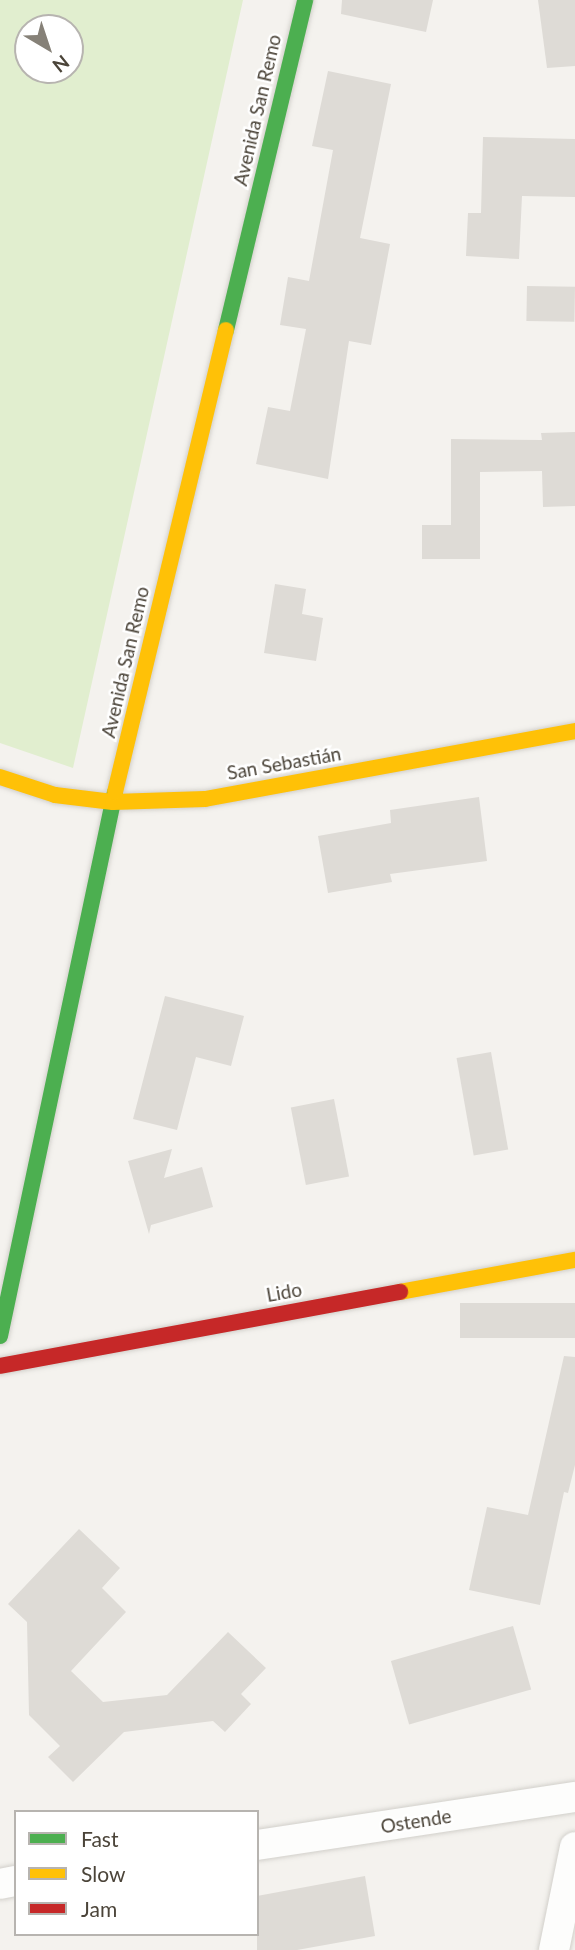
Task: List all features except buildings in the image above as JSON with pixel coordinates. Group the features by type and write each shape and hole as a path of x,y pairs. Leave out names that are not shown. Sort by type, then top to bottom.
{"street":[{"name":"Avenida San Remo","path":"0,1336 113,802 305,0"},
{"name":"San Sebastián","path":"0,777 55,795 113,802 205,799 575,731"},
{"name":"Lido","path":"0,1366 575,1260"},
{"name":"Ostende","path":"259,1845 575,1797"},
{"path":"554,1950 575,1847"}],"green space":[{"path":"0,0 243,0 73,768 0,743"}],"traffic: fast":[{"path":"226,330 305,0"},
{"path":"0,1336 115,792"}],"traffic: slow":[{"path":"115,792 226,330"},
{"path":"0,777 55,795 113,802 205,799 575,731"},
{"path":"400,1292 575,1260"}],"traffic: jam":[{"path":"0,1366 400,1292"}]}
